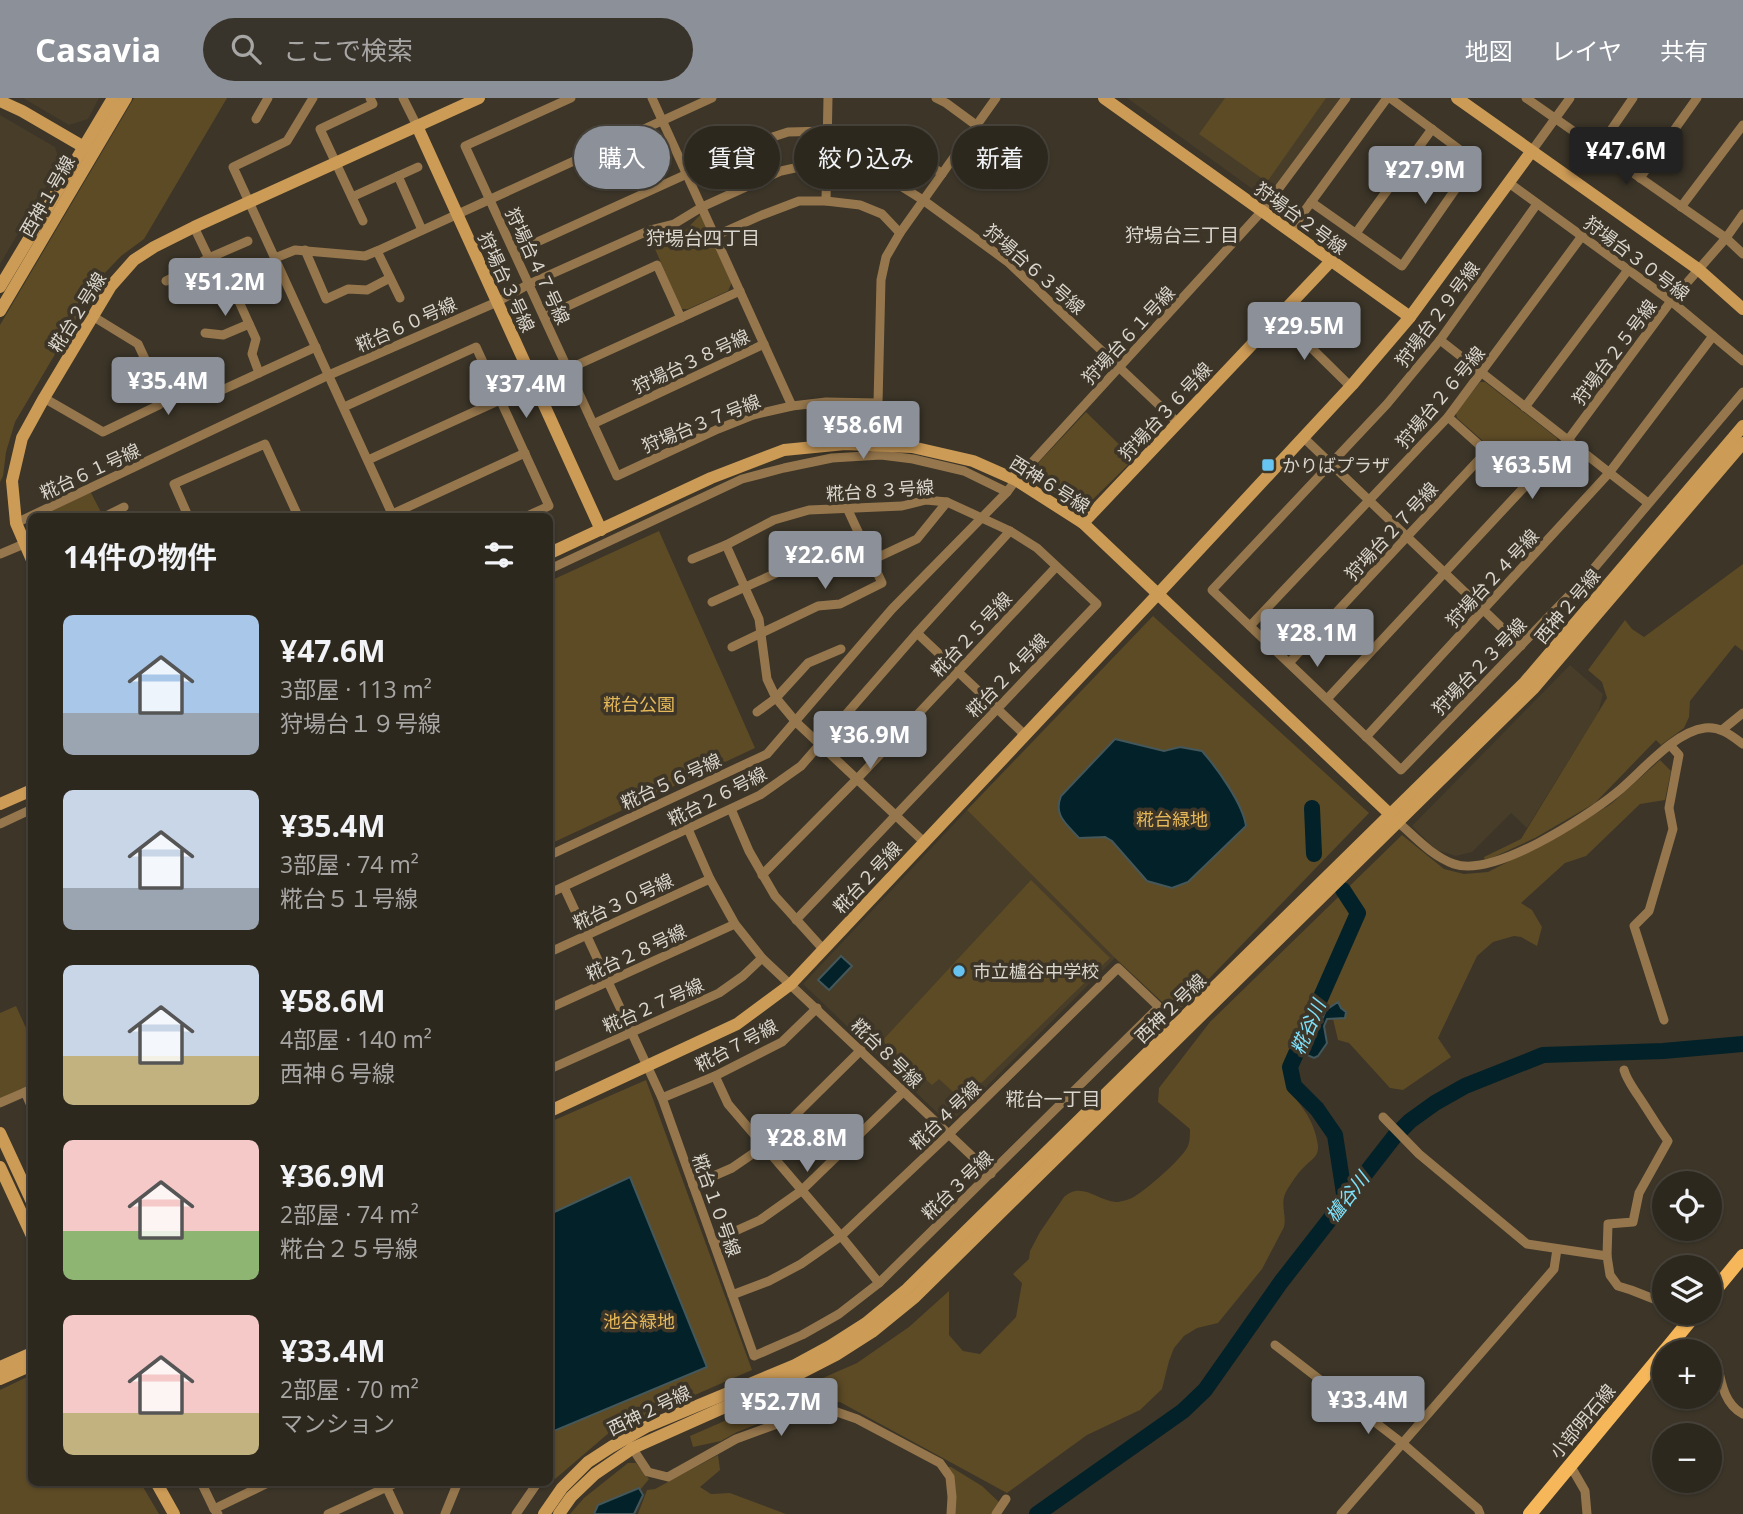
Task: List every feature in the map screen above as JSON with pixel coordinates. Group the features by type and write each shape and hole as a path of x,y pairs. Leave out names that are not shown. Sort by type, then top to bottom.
{"main road":[{"path":"1722,1281 1743,1256"},
{"name":"小部明石線","path":"1530,1514 1652,1367"}],"street":[{"name":"西神１号線","path":"0,311 113,98"},
{"name":"西神１号線","path":"0,287 88,149 126,98"},
{"path":"256,119 268,98"},
{"path":"313,98 288,141 233,167 390,513"},
{"path":"363,221 320,129 373,104 370,98"},
{"path":"403,98 417,126 478,98"},
{"name":"狩場台４７号線","path":"571,98 465,146 617,476"},
{"path":"652,98 684,167"},
{"path":"275,258 295,250 365,256 712,98"},
{"path":"828,98 828,126"},
{"path":"936,98 976,125"},
{"name":"狩場台３７号線","path":"617,476 753,415 826,402 878,403 881,280 886,257 900,233 996,98"},
{"name":"狩場台２号線","path":"1104,98 1410,317"},
{"name":"狩場台６１号線","path":"982,517 1262,211 1346,98"},
{"path":"1290,231 1311,202 1389,98 1475,161 1402,266 1311,202"},
{"path":"1457,98 1698,269 1743,309"},
{"path":"1526,98 1726,239 1743,254"},
{"path":"1531,152 1570,98"},
{"path":"1598,149 1633,98"},
{"path":"1640,178 1697,98"},
{"path":"0,101 88,149"},
{"path":"1681,207 1743,125"},
{"name":"糀台２号線","path":"28,552 16,523 12,481 22,438 111,286 134,260 194,227 417,126"},
{"name":"狩場台３号線","path":"417,126 601,530"},
{"path":"1356,233 1432,129"},
{"name":"糀台２号線","path":"553,1110 737,1024 791,984 1351,387 1410,317 1531,152"},
{"path":"352,197 418,167"},
{"name":"狩場台６３号線","path":"702,206 780,171 794,168"},
{"path":"938,171 942,174"},
{"path":"515,253 684,175"},
{"path":"398,176 422,230"},
{"name":"狩場台３０号線","path":"1508,183 1671,302 1743,361"},
{"path":"694,189 792,406"},
{"path":"826,189 826,201"},
{"name":"狩場台６３号線","path":"905,189 1008,262 1178,423"},
{"path":"715,236 799,201 860,205 882,214 900,233"},
{"name":"狩場台２９号線","path":"1250,626 1212,590 1387,404 1440,340 1537,204"},
{"name":"糀台６０号線","path":"329,375 497,302 529,284 650,230 674,224 702,206"},
{"name":"狩場台２５号線","path":"1327,699 1568,440 1671,302 1726,239 1743,214"},
{"path":"194,227 217,275 231,284 256,339 252,354 259,373"},
{"name":"狩場台２６号線","path":"1250,626 1448,417 1582,236"},
{"path":"166,281 248,241"},
{"path":"305,250 326,299 348,289 367,290 390,278"},
{"path":"377,251 400,298"},
{"name":"狩場台３６号線","path":"1083,523 1331,261"},
{"path":"544,317 657,265 681,317"},
{"path":"1525,407 1628,270"},
{"path":"368,460 740,291"},
{"path":"1279,316 1351,387"},
{"path":"44,398 103,432 159,405 162,396 138,344 94,317"},
{"path":"205,333 223,335 249,324"},
{"name":"狩場台２４号線","path":"1366,737 1609,473 1713,337"},
{"path":"1440,340 1648,503"},
{"name":"狩場台３８号線","path":"593,424 764,344"},
{"path":"222,390 316,346"},
{"path":"344,407 476,347 549,506 534,513"},
{"name":"糀台６１号線","path":"37,513 329,375"},
{"name":"狩場台２３号線","path":"1366,737 1401,770 1584,580 1743,392"},
{"path":"1448,417 1525,486"},
{"name":"西神２号線","path":"1395,819 1525,682 1743,426"},
{"path":"1304,438 1521,646"},
{"name":"西神２号線","path":"544,1514 562,1488 588,1462 799,1374 872,1332 915,1297 1395,819 1533,689 1743,443"},
{"path":"187,513 174,484 265,444 297,513"},
{"name":"西神６号線","path":"553,552 711,478 784,450 845,444 912,447 973,461 1016,480 1083,523 1395,819"},
{"name":"狩場台２７号線","path":"1289,663 1487,451"},
{"path":"397,513 525,453"},
{"path":"553,568 743,480 832,458 881,454 913,458 964,471 1007,492"},
{"name":"糀台８３号線","path":"692,559 774,520 809,510 902,506 926,500 947,502 1010,531 1037,548 1097,604"},
{"path":"872,560 918,539 947,502"},
{"path":"112,513 124,507"},
{"path":"732,647 818,606 841,604 882,583 847,508"},
{"name":"糀台６１号線","path":"16,523 28,517"},
{"name":"糀台５６号線","path":"553,854 767,754 892,609 982,517"},
{"name":"糀台２６号線","path":"553,892 760,795 801,766 1010,531"},
{"path":"712,602 801,562 820,561 863,542"},
{"path":"0,554 24,544"},
{"path":"726,545 759,619 767,679 776,698 796,722 924,842"},
{"name":"糀台２５号線","path":"761,874 857,779 1056,567"},
{"name":"糀台２４号線","path":"796,920 1097,604"},
{"path":"1250,626 1366,737"},
{"path":"917,633 1025,735"},
{"path":"757,712 776,698 808,663 841,649"},
{"path":"1722,730 1743,713"},
{"path":"1395,819 1435,856 1457,866 1481,866 1516,855 1582,817 1616,793 1678,738 1693,731 1708,727 1722,730 1743,744"},
{"path":"1664,1020 1634,926 1649,911 1673,829 1669,808 1679,755 1670,745"},
{"path":"0,804 28,792"},
{"path":"730,809 749,851 775,896 823,949"},
{"path":"0,824 28,811"},
{"name":"糀台８号線","path":"688,829 710,879 735,924 762,958 991,1174"},
{"name":"糀台３０号線","path":"553,951 710,879"},
{"name":"糀台１０号線","path":"565,887 662,1098 754,1356"},
{"name":"糀台２８号線","path":"553,1007 735,924"},
{"name":"糀台２７号線","path":"553,1068 719,993 762,958"},
{"name":"糀台４号線","path":"732,1295 769,1281 801,1264 841,1236 1118,968 1159,1007"},
{"name":"糀台３号線","path":"754,1356 802,1335 839,1314 879,1283 1159,1007"},
{"name":"糀台７号線","path":"662,1098 715,1076 782,1042 817,1008"},
{"path":"693,1185 732,1168 764,1146 861,1050"},
{"path":"1624,1070 1629,1083 1668,1141 1639,1193 1633,1222 1608,1224 1607,1256 1610,1275 1618,1286 1652,1298"},
{"path":"715,1076 728,1104 879,1283"},
{"path":"0,1103 28,1091"},
{"path":"713,1241 760,1220 802,1191 904,1091"},
{"path":"1382,1117 1419,1154 1527,1244 1607,1256"},
{"path":"0,1133 28,1190"},
{"path":"0,1167 5,1192 28,1229"},
{"path":"1341,1514 1554,1269 1557,1249"},
{"path":"1275,1345 1402,1443 1478,1509 1480,1514"},
{"path":"0,1367 28,1355"},
{"path":"0,1379 28,1367"},
{"path":"1722,1386 1736,1410 1743,1414"},
{"path":"630,1443 648,1472 668,1477 736,1438 810,1412 834,1411 857,1419 940,1463 950,1477 951,1514"},
{"name":"西神２号線","path":"559,1514 571,1497 630,1443"},
{"path":"1570,1465 1585,1491 1587,1514"},
{"path":"158,1486 174,1514"},
{"path":"203,1486 216,1511 263,1486"},
{"path":"328,1514 383,1486"},
{"path":"385,1486 399,1514"},
{"path":"445,1514 456,1486"},
{"path":"516,1514 535,1486"},
{"path":"996,1514 1006,1499"}],"shaded area":[{"path":"23,98 99,98 88,119 69,125"},
{"path":"1127,98 1340,98 1266,199"},
{"path":"0,115 55,147 60,163 0,264"},
{"path":"1570,665 1603,694 1598,713 1527,828 1511,813 1472,852 1456,856 1436,850 1412,826"},
{"name":"市立櫨谷中学校","path":"967,810 1115,958 949,1124 803,984"}],"green space":[{"path":"134,98 227,98 144,239 121,256 100,278 15,422 0,482 0,325"},
{"path":"1225,98 1326,98 1267,182 1199,134"},
{"path":"701,214 732,282 728,291 688,309 681,309 649,235 656,231 680,236"},
{"path":"1480,382 1485,382 1557,438 1558,443 1529,475 1524,477 1457,418 1456,413"},
{"path":"1086,412 1134,459 1082,510 1026,476"},
{"path":"90,491 101,513 44,513"},
{"name":"糀台公園","path":"659,531 755,748 553,843 553,580"},
{"path":"1743,564 1743,651 1735,645 1690,701 1689,717 1684,728 1661,745 1656,740 1595,803 1535,838 1485,861 1484,857 1521,839 1607,698 1602,682 1588,670 1625,620 1644,637"},
{"name":"糀台緑地","path":"1153,616 1369,813 1175,1014 967,810"},
{"path":"1660,760 1671,771 1665,800 1640,804 1586,856 1565,863 1521,903 1532,910 1542,927 1537,946 1514,936 1493,942 1477,956 1438,1038 1451,1057 1403,1090 1390,1088 1349,1043 1338,1040 1333,1019 1345,1018 1338,1003 1326,1010 1307,1055 1294,1053 1286,1070 1290,1090 1315,1132 1318,1150 1285,1195 1284,1227 1262,1269 1218,1323 1197,1328 1184,1336 1174,1348 1162,1389 1140,1410 1087,1435 1007,1493 840,1402 809,1404 721,1441 693,1447 690,1436 857,1363 909,1327 949,1291 949,1335 963,1351 980,1354 1016,1317 1022,1283 1013,1274 1029,1259 1040,1232 1064,1197 1083,1191 1116,1202 1132,1198 1179,1158 1188,1146 1190,1129 1158,1102 1159,1088 1210,1022 1402,835 1444,869 1464,874 1488,872 1566,832 1611,804"},
{"path":"1031,880 1110,958 963,1101 939,1079 932,1085 882,1041"},
{"path":"16,1006 28,1032 28,1087 0,1099 0,1013"},
{"name":"池谷緑地","path":"646,1080 752,1370 610,1432 555,1479 553,1477 553,1121"},
{"path":"28,1376 28,1486 142,1486 159,1514 0,1514 0,1390"},
{"path":"718,1455 720,1470 700,1487 711,1494 730,1493 786,1514 638,1514 647,1490 655,1489"},
{"path":"628,1463 636,1463 649,1479 640,1490 638,1488 598,1505 594,1514 570,1514 584,1498"},
{"path":"947,1467 982,1486 1001,1504 994,1514 954,1514"}],"water":[{"path":"1115,739 1164,751 1180,747 1202,751 1235,797 1246,826 1188,882 1172,888 1147,881 1112,841 1105,837 1079,838 1060,814 1061,796"},
{"path":"841,956 852,966 829,990 818,980"},
{"path":"1338,1002 1346,1012 1345,1018 1327,1019 1324,1026 1327,1043 1318,1056 1314,1058 1307,1055 1326,1010"},
{"path":"630,1177 707,1367 554,1431 553,1427 553,1213"},
{"path":"639,1488 643,1495 634,1514 594,1514 598,1505"}],"waterway":[{"name":"糀谷川","path":"1312,808 1314,854"},
{"name":"糀谷川","path":"1343,890 1358,913 1290,1067 1294,1086 1317,1109 1335,1135 1345,1200"},
{"name":"櫨谷川","path":"1037,1514 1183,1411 1205,1390 1281,1282 1394,1137 1410,1121 1435,1103 1465,1086 1543,1055 1663,1051 1743,1044"}],"place":[{"name":"かりばプラザ","path":"1268,465"},
{"name":"市立櫨谷中学校","path":"959,971"}],"district":[{"name":"狩場台三丁目","path":"1182,235"},
{"name":"狩場台四丁目","path":"703,238"},
{"name":"糀台一丁目","path":"1053,1099"}]}
